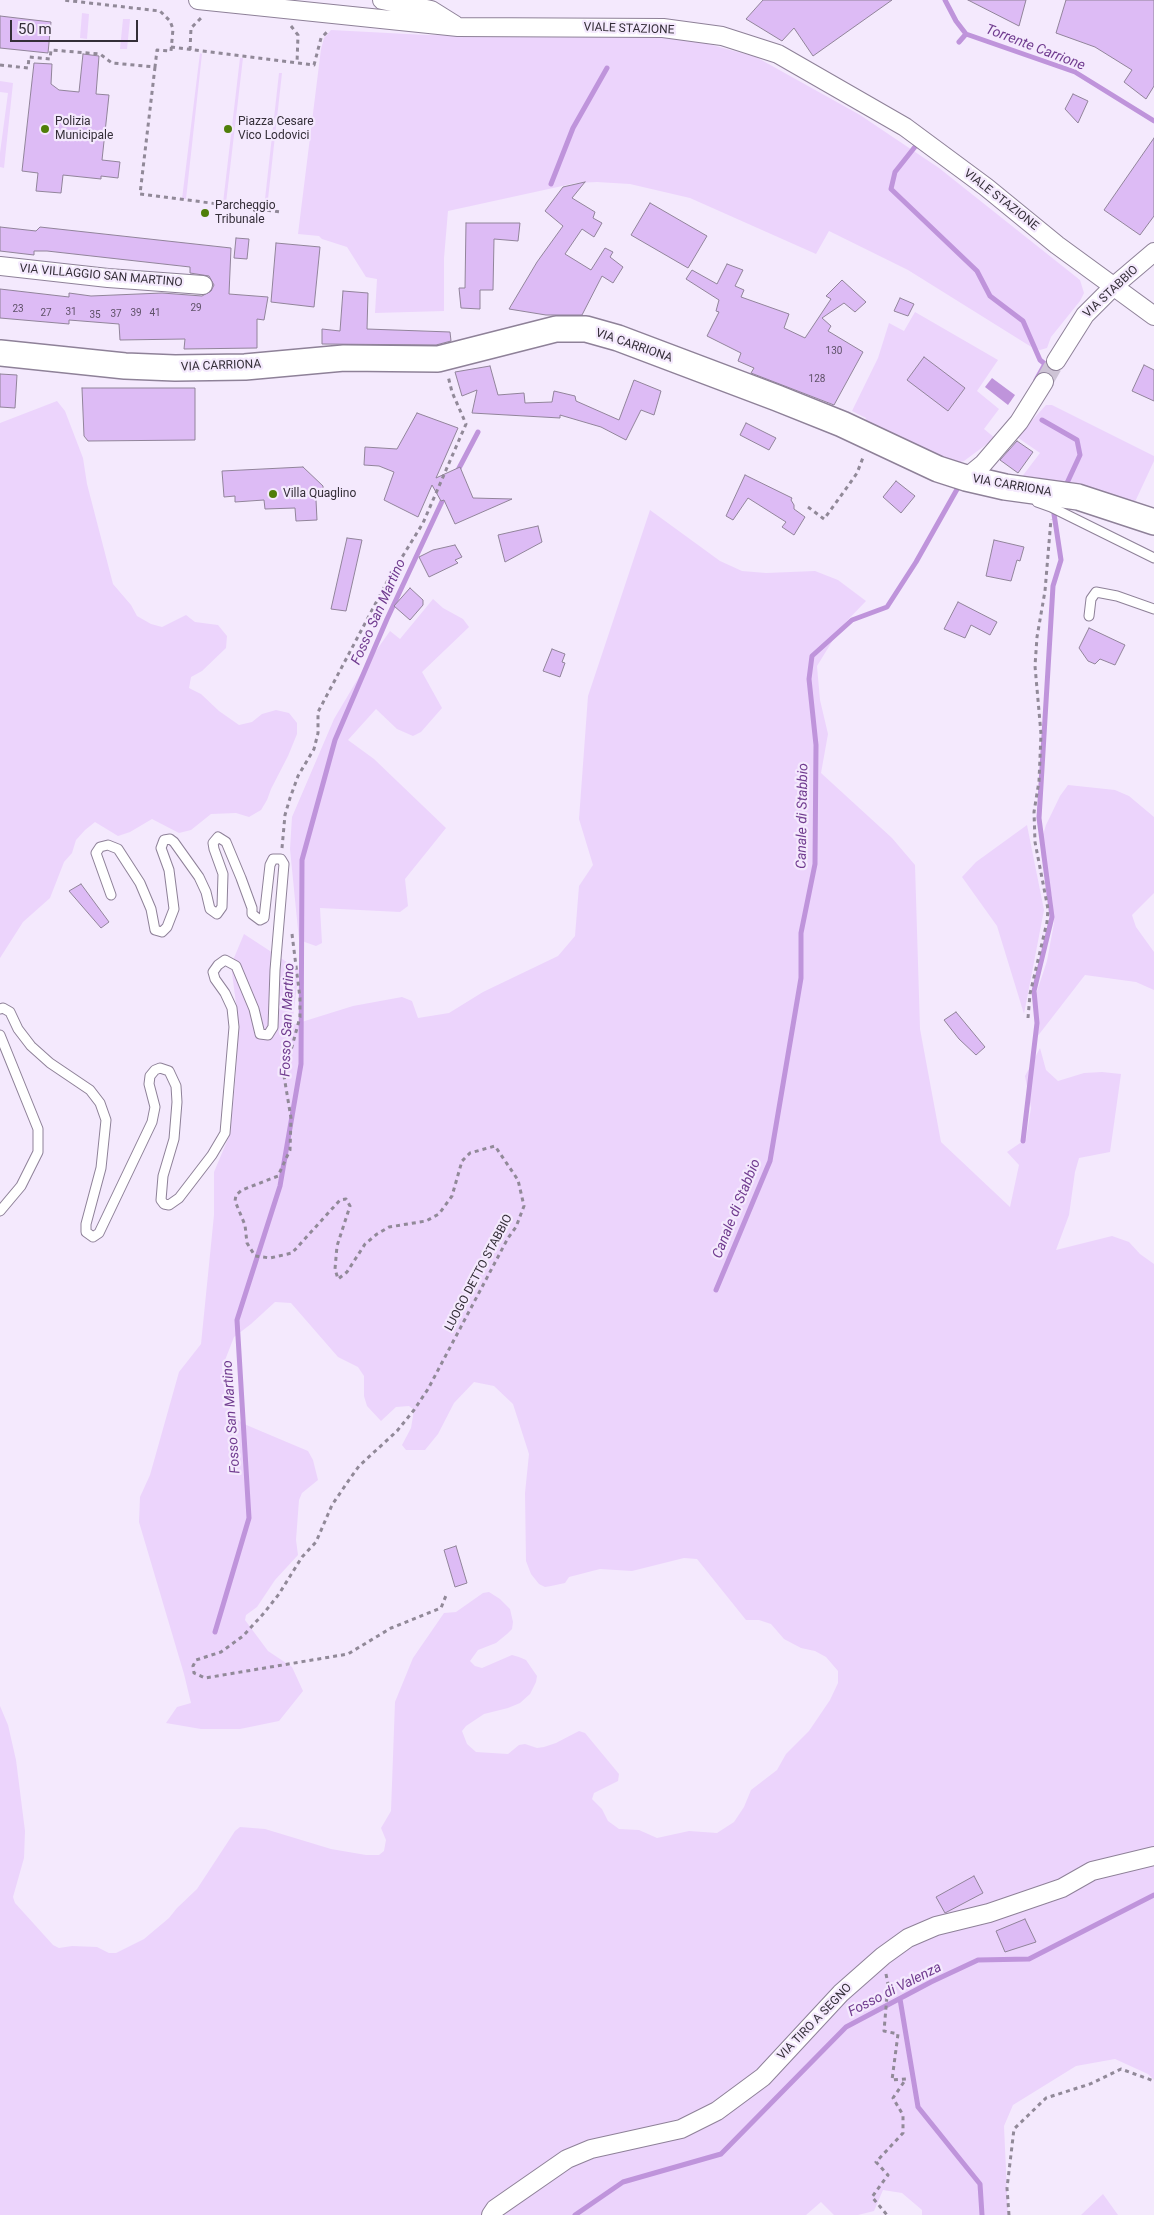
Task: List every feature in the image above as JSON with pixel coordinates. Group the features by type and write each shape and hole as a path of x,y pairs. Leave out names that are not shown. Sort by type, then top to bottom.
{"main road":[{"name":"VIA CARRIONA","path":"0,353 125,366 175,368 244,367 344,358 438,359 556,328 586,330 618,338 777,398 938,469 1005,487 1078,497 1154,522"}],"street":[{"name":"VIALE STAZIONE","path":"198,0 458,27 663,28 722,36 778,54 905,127 1154,316"},
{"path":"382,0 431,10 458,27"},
{"name":"VIA STABBIO","path":"1056,361 1085,315 1114,286 1154,252"},
{"name":"VIA VILLAGGIO SAN MARTINO","path":"0,266 108,278 203,285"},
{"path":"966,478 983,464 1019,422 1044,382"},
{"name":"VIA TIRO A SEGNO","path":"491,2215 495,2209 567,2159 591,2149 681,2128 717,2111 763,2077 841,1993 883,1956 908,1938 936,1926 989,1913 1062,1888 1092,1872 1154,1856"}],"lane":[{"path":"1005,487 1031,500 1051,507 1154,558"},
{"path":"1089,616 1091,599 1096,592 1117,596 1154,609"},
{"path":"0,1009 3,1008 10,1012 18,1029 31,1046 50,1063 90,1090 100,1103 106,1120 101,1168 86,1224 86,1232 93,1238 99,1232 152,1122 155,1107 150,1076 155,1070 160,1068 169,1071 176,1086 176,1120 174,1139 162,1176 160,1191 164,1204 171,1205 179,1198 212,1155 225,1133 234,1027 228,1000 214,979 213,972 218,965 225,960 236,966 254,1009 260,1034 268,1035 273,1027 274,970 284,864 281,859 273,859 270,865 266,911 264,918 260,920 252,914 252,908 244,885 226,842 218,837 213,843 223,874 222,907 217,914 210,909 206,892 199,877 170,839 164,840 161,848 169,870 174,909 167,927 162,932 155,930 154,917 140,883 118,849 108,845 100,846 96,853 111,895"},
{"path":"0,1035 38,1129 38,1152 22,1186 0,1211"}],"path":[{"path":"63,0 160,11 170,22 173,29 171,51 157,50 140,194 281,212"},
{"path":"288,10 287,23 298,35 297,63"},
{"path":"171,47 314,65 321,38 330,29 334,30 334,15"},
{"path":"190,50 193,25 202,17 208,16"},
{"path":"0,64 28,68 29,57 50,59 50,50 100,54 112,63 155,67"},
{"path":"281,859 285,815 298,776 314,750 318,732 318,712 388,580 423,523 466,424 452,392 447,370 438,359"},
{"path":"808,507 824,519 857,472 870,438"},
{"path":"1028,1018 1030,994 1048,922 1048,908 1035,842 1034,812 1039,781 1041,734 1035,666 1050,548 1051,507"},
{"name":"LUOGO DETTO STABBIO","path":"291,926 300,998 300,1017 284,1076 291,1118 290,1150 278,1176 242,1190 236,1195 234,1201 244,1225 247,1242 255,1256 270,1258 292,1253 340,1200 346,1199 350,1206 337,1246 335,1269 338,1279 346,1272 365,1244 377,1234 388,1228 426,1221 439,1214 452,1196 462,1161 470,1153 495,1146 518,1180 524,1206 516,1227 508,1238 428,1389 414,1410 397,1431 359,1466 332,1505 316,1542 298,1562 279,1594 264,1613 242,1636 221,1652 196,1660 193,1666 194,1673 205,1678 348,1654 392,1628 441,1608 447,1593"},
{"path":"883,1956 888,1984 884,2032 898,2034 892,2080 906,2079 893,2098 903,2115 903,2133 876,2162 888,2176 872,2196 887,2215"},
{"path":"1009,2215 1007,2188 1014,2129 1046,2098 1090,2084 1121,2069 1154,2081"}],"shaded area":[{"path":"82,13 89,14 87,39 80,38"},
{"path":"123,19 130,19 127,49 120,49"},
{"path":"331,30 426,35 658,37 701,42 756,57 860,115 939,168 1080,280 1084,293 1080,301 1051,337 1047,348 1040,350 1033,348 908,270 829,231 816,254 690,198 630,184 597,182 576,183 448,211 444,258 444,311 375,313 377,279 366,277 347,247 322,239 319,236 298,234 321,49 324,38"},
{"path":"200,53 202,54 186,199 182,199"},
{"path":"240,58 243,58 226,203 223,203"},
{"path":"279,73 282,73 267,208 264,208"},
{"path":"0,81 13,83 4,168 0,167 0,153 8,93 0,92"},
{"path":"915,312 998,360 977,391 999,409 984,429 995,438 964,461 954,464 864,425 866,418 852,411 878,358 889,323 904,331"},
{"path":"992,378 1015,395 1008,405 985,387"},
{"path":"57,401 65,411 83,458 87,484 113,584 131,605 137,616 151,624 162,627 186,615 195,622 218,625 227,636 226,648 202,671 191,677 189,688 201,694 219,711 239,725 252,722 262,714 276,710 289,713 297,723 297,734 267,800 261,810 249,817 236,813 211,814 191,830 179,833 152,819 130,832 118,836 95,822 76,840 72,853 64,862 50,898 23,922 0,958 0,423"},
{"path":"1046,405 1052,405 1154,456 1154,461 1134,504 1021,478 1040,453 1017,437"},
{"path":"650,510 720,561 742,571 766,573 815,571 838,580 866,601 841,627 817,666 820,700 828,734 821,773 892,838 915,865 920,1029 941,1142 1010,1207 1019,1165 1007,1152 1026,1139 1031,1108 1025,1076 1040,1048 1046,1070 1058,1081 1084,1073 1121,1074 1110,1152 1079,1158 1075,1172 1069,1215 1056,1250 1112,1236 1129,1242 1140,1254 1154,1264 1154,2080 1148,2074 1115,2059 1076,2066 1013,2105 1004,2126 1008,2215 922,2215 922,2210 902,2193 883,2190 874,2211 858,2215 834,2215 821,2202 806,2215 0,2215 0,1706 8,1725 16,1760 25,1831 24,1858 13,1897 15,1903 53,1945 59,1948 72,1946 97,1947 109,1953 116,1953 144,1939 169,1918 197,1889 235,1831 240,1827 265,1829 331,1849 366,1855 379,1855 384,1851 386,1840 381,1828 391,1811 395,1702 413,1658 444,1613 456,1612 483,1593 489,1592 510,1609 513,1622 512,1629 496,1643 478,1650 470,1661 475,1666 482,1668 512,1655 526,1660 537,1676 530,1694 520,1703 484,1714 466,1726 462,1731 467,1744 476,1752 508,1754 519,1745 525,1744 537,1748 544,1747 579,1731 585,1733 619,1774 618,1781 594,1793 592,1799 602,1809 608,1821 619,1829 639,1830 657,1838 689,1831 717,1833 734,1822 744,1807 751,1790 777,1770 786,1754 809,1731 830,1700 838,1683 838,1671 826,1657 815,1651 801,1648 784,1639 771,1624 759,1620 746,1620 697,1559 684,1558 632,1571 600,1569 569,1577 565,1583 545,1587 539,1584 531,1574 526,1561 525,1493 529,1454 513,1404 494,1386 474,1382 454,1403 438,1434 425,1450 406,1450 402,1445 411,1428 414,1410 409,1406 396,1407 381,1421 367,1406 364,1396 364,1376 358,1367 338,1357 291,1303 275,1302 234,1337 222,1368 229,1387 235,1418 244,1424 308,1451 313,1460 318,1480 302,1493 299,1500 296,1540 298,1555 275,1580 257,1607 246,1615 245,1620 268,1651 292,1667 303,1691 279,1721 240,1729 201,1729 166,1723 177,1707 191,1703 139,1522 140,1497 150,1475 179,1372 201,1344 214,1215 214,1172 230,1134 236,1072 238,1019 231,965 244,934 299,970 292,1025 353,1006 402,997 412,1001 418,1018 449,1013 483,992 558,956 575,936 579,886 593,865 579,819 588,696"},
{"path":"433,599 443,608 463,619 469,627 422,672 442,708 421,732 413,736 397,729 376,709 348,740 374,759 446,828 405,879 408,906 400,912 320,908 322,943 316,946 299,940 290,849 292,817 334,719 366,665 390,631 400,639"},
{"path":"1068,785 1115,790 1129,796 1154,817 1154,893 1132,915 1136,927 1154,952 1154,990 1136,982 1085,975 1037,1037 1035,997 1047,961 1054,923 1052,897 1041,855 1041,841 1046,825 1060,796"},
{"path":"1027,825 1044,910 1024,1014 997,926 962,877 976,862"},
{"path":"1103,2194 1118,2215 1081,2215"}],"building":[{"path":"763,0 892,0 813,56 794,28 782,41 746,19"},
{"path":"968,0 1026,0 1019,26"},
{"path":"1066,0 1154,0 1154,86 1146,99 1124,82 1132,70 1095,47 1056,33"},
{"path":"0,16 51,22 48,53 0,48"},
{"path":"83,54 99,56 96,94 109,95 102,160 120,162 118,178 101,176 101,179 63,175 61,193 36,191 38,173 22,171 34,63 52,64 51,84 59,90 79,92"},
{"path":"1073,94 1088,101 1078,123 1065,109"},
{"path":"1154,138 1154,216 1140,235 1104,210"},
{"path":"585,182 572,198 595,212 593,218 602,223 594,237 582,229 565,254 591,270 605,248 613,252 610,257 623,267 613,283 602,276 582,315 546,315 509,309 537,262 563,226 545,211 563,187"},
{"path":"650,203 707,236 688,268 631,235"},
{"path":"466,223 520,223 518,241 494,239 493,290 480,290 480,309 461,308 459,288 465,288"},
{"path":"0,227 36,231 40,227 231,248 229,294 268,297 264,320 257,319 257,348 184,349 185,339 120,340 119,324 69,320 69,324 0,318 0,289 69,297 69,293 91,296 162,293 202,296 211,291 214,285 209,276 190,273 190,267 47,251 34,251 34,255 0,251"},
{"path":"236,238 249,239 247,259 234,258"},
{"path":"276,243 320,247 314,307 271,302"},
{"path":"727,264 743,270 735,286 744,290 741,297 789,314 784,328 805,338 831,299 826,296 842,280 866,302 855,312 844,303 822,318 831,326 828,331 863,352 834,405 751,373 754,368 738,361 741,353 707,336 719,312 716,311 719,300 686,279 692,270 717,284"},
{"path":"343,291 368,293 367,329 450,332 451,341 436,345 322,344 322,329 340,331"},
{"path":"900,298 914,304 908,316 894,311"},
{"path":"924,357 965,388 948,411 907,380"},
{"path":"1144,365 1154,370 1154,401 1132,391"},
{"path":"490,366 498,395 524,393 525,403 552,402 554,391 575,396 576,401 619,420 634,380 661,391 654,415 641,410 626,440 601,427 560,415 560,418 472,413 477,390 462,396 455,372"},
{"path":"0,374 17,375 15,408 0,407"},
{"path":"82,388 195,388 195,440 88,441 84,436"},
{"path":"417,413 458,428 436,478 460,467 473,498 512,499 455,524 444,500 441,501 432,485 418,517 384,500 394,472 379,466 364,465 365,447 397,449"},
{"path":"746,423 776,438 769,450 740,435"},
{"path":"1017,441 1033,452 1018,473 1000,460"},
{"name":"Villa Quaglino","path":"303,467 323,486 323,492 316,500 317,520 296,521 295,508 265,509 264,500 235,502 235,496 224,497 222,471"},
{"path":"745,475 792,498 794,509 805,517 794,535 782,527 786,522 748,498 733,520 726,516"},
{"path":"896,481 915,496 901,513 883,497"},
{"path":"538,526 542,542 505,562 498,535"},
{"path":"347,538 362,540 346,611 331,609"},
{"path":"994,540 1024,547 1020,561 1017,560 1011,581 986,576"},
{"path":"455,545 462,557 455,560 458,563 429,577 419,557 433,550"},
{"path":"410,588 423,600 423,605 410,620 394,606"},
{"path":"958,602 997,622 990,635 971,625 965,638 944,629"},
{"path":"1089,628 1125,645 1115,665 1100,659 1095,664 1088,661 1079,648"},
{"path":"552,649 565,654 562,662 565,663 560,677 543,671"},
{"path":"81,884 109,922 101,928 69,891"},
{"path":"956,1012 985,1047 976,1055 959,1039 944,1020"},
{"path":"456,1546 467,1583 455,1587 444,1550"},
{"path":"974,1876 983,1893 945,1913 936,1897"},
{"path":"1025,1919 1036,1942 1005,1952 996,1931"}],"waterway":[{"name":"Torrente Carrione","path":"945,0 956,21 966,34 1075,72 1154,121"},
{"name":"Canale di Stabbio","path":"959,42 966,34"},
{"name":"Fosso San Martino","path":"551,184 573,128 607,68"},
{"name":"Canale di Stabbio","path":"918,143 895,172 891,189 977,271 990,296 1023,321 1040,360 1045,364 1036,380"},
{"name":"Canale di Stabbio","path":"1042,420 1077,440 1080,455 1067,483"},
{"name":"Fosso San Martino","path":"457,472 478,432"},
{"name":"Canale di Stabbio","path":"716,1290 770,1161 801,978 801,933 815,864 816,745 809,679 812,656 852,620 887,607 916,562 960,484"},
{"name":"Fosso San Martino","path":"215,1632 249,1518 237,1320 280,1186 301,1064 302,860 335,740 387,619 445,495"},
{"name":"Canale di Stabbio","path":"1023,1141 1037,1023 1034,991 1052,917 1039,818 1053,586 1061,560 1054,514"},
{"name":"Fosso di Valenza","path":"575,2215 623,2182 721,2154 846,2027 931,1982 978,1960 1029,1959 1154,1895"},
{"path":"900,1999 918,2107 980,2184 982,2215"}],"tunnel":[{"path":"1044,382 1056,361"}],"place":[{"name":"Polizia Municipale","path":"45,129"},
{"name":"Piazza Cesare Vico Lodovici","path":"228,129"},
{"name":"Parcheggio Tribunale","path":"205,213"},
{"name":"Villa Quaglino","path":"273,494"}]}
